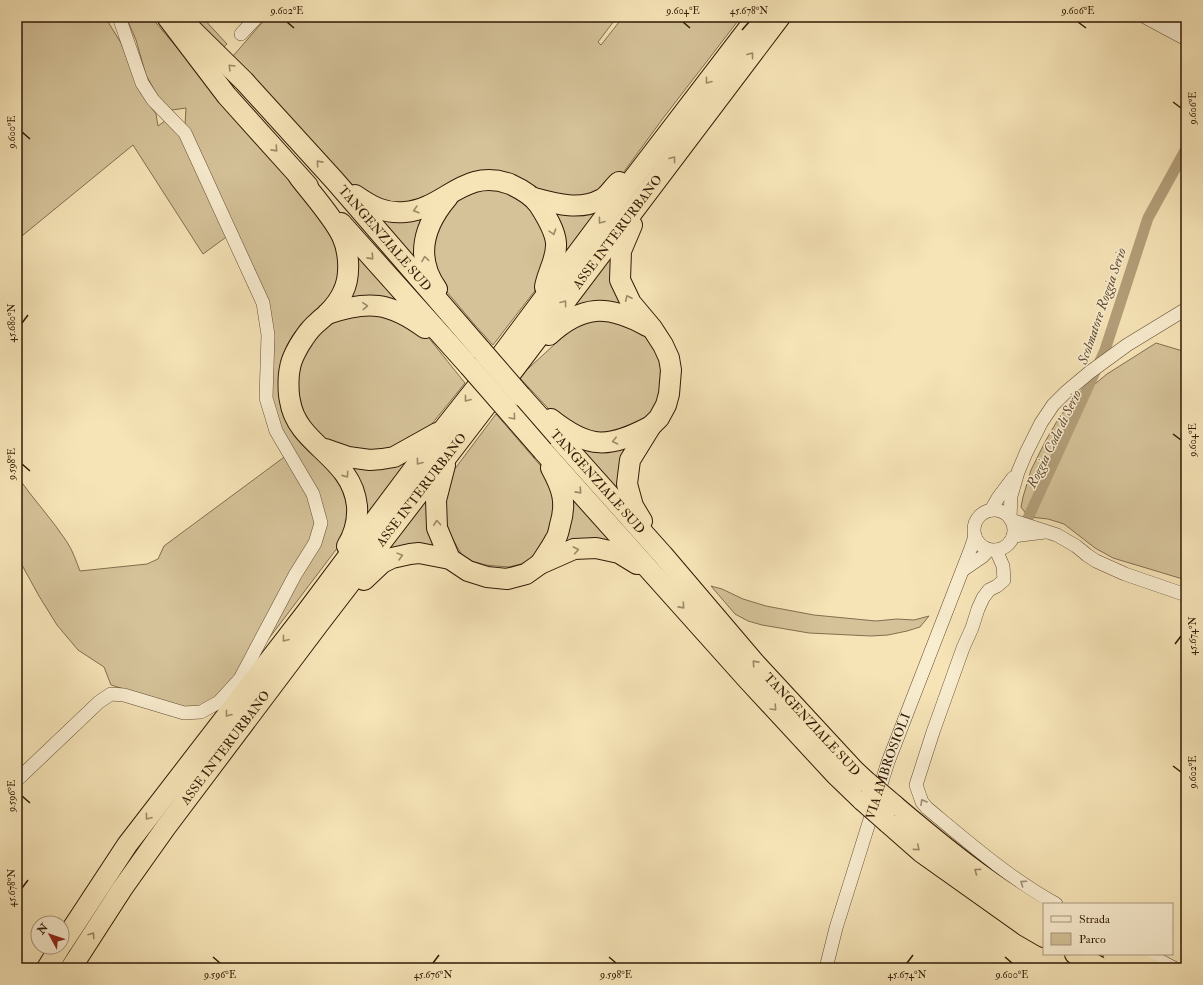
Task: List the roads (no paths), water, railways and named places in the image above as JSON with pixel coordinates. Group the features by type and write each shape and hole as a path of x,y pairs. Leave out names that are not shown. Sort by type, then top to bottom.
{"highway":[{"name":"TANGENZIALE SUD","path":"167,17 227,96 748,680 835,774 865,792 891,814 932,837 983,876 1043,915"},
{"name":"TANGENZIALE SUD","path":"180,17 244,81 335,181 521,396 663,555 754,662 854,770 865,792"},
{"name":"ASSE INTERURBANO","path":"71,968 122,889 442,431 491,369 633,179 757,17"},
{"name":"ASSE INTERURBANO","path":"70,932 127,844 311,620 407,510 780,17"},
{"path":"299,177 332,220 342,236 348,265 346,283 343,292 327,314 303,338 290,367 290,401 293,413 309,438 339,466 348,477 354,488 357,517 355,531 311,620"},
{"path":"335,181 371,206 381,210 405,212 428,206 471,182 482,180 504,182 534,198 563,205 578,206 603,199 619,182 633,179"},
{"path":"451,193 439,208 426,233 424,246 425,261 433,284 482,351"},
{"path":"534,198 549,222 554,233 556,244 552,266 546,281 544,297"},
{"path":"641,201 621,251 620,280 631,303 652,328 663,345 671,370 669,394 666,405 630,460 627,484 633,506 663,555"},
{"path":"327,314 353,306 366,305 388,307 401,312 428,330 468,366"},
{"path":"515,368 561,324 572,317 591,311 610,311 652,328"},
{"path":"521,396 556,423 582,439 596,443 612,442 631,437 651,426"},
{"path":"319,447 348,457 370,460 382,459 394,457 442,431"},
{"path":"540,564 556,539 563,516 564,503 558,480 543,451"},
{"path":"447,456 436,500 437,528 450,560"},
{"path":"311,620 382,563 402,555 419,553 450,560 468,571 486,577 506,579 526,574 540,564 574,549 596,548 619,553 656,577"},
{"name":"TANGENZIALE SUD","path":"891,814 921,852 1025,926 1043,936"},
{"path":"47,968 55,955"},
{"path":"1077,955 1101,968"},
{"path":"1111,955 1135,968"},
{"path":"1116,955 1150,968"}],"street":[{"path":"17,780 99,702 111,694 124,695 184,712 201,712 219,702 240,679 295,575 315,543 322,523 314,494 276,431 266,398 268,335 263,303 185,133 153,100 142,83 119,17"},
{"path":"242,34 257,17"},
{"path":"1145,17 1186,39"},
{"path":"1168,17 1186,34"},
{"path":"1054,903 983,854 927,808 922,802 916,785 933,732 978,609 989,590 1004,580 1002,545 1014,531 1010,519 1011,496 1018,472 1041,423 1053,405 1090,372 1127,345 1186,309"},
{"path":"991,510 998,498 1018,472"},
{"path":"1002,545 980,545 975,536 974,530 977,519 991,510 1002,512 1010,519 1066,539 1096,561 1125,574 1186,595"},
{"path":"962,570 1002,545 1046,532"},
{"name":"VIA AMBROSIOLI","path":"826,968 836,928 888,762 975,536"},
{"path":"1149,955 1174,968"}],"waterway":[{"name":"Scolmatore Roggia Serio","path":"1028,518 1105,350 1148,218 1186,149"}],"water label":[{"name":"Roggia Coda di Serio","path":"1054,439"}]}
